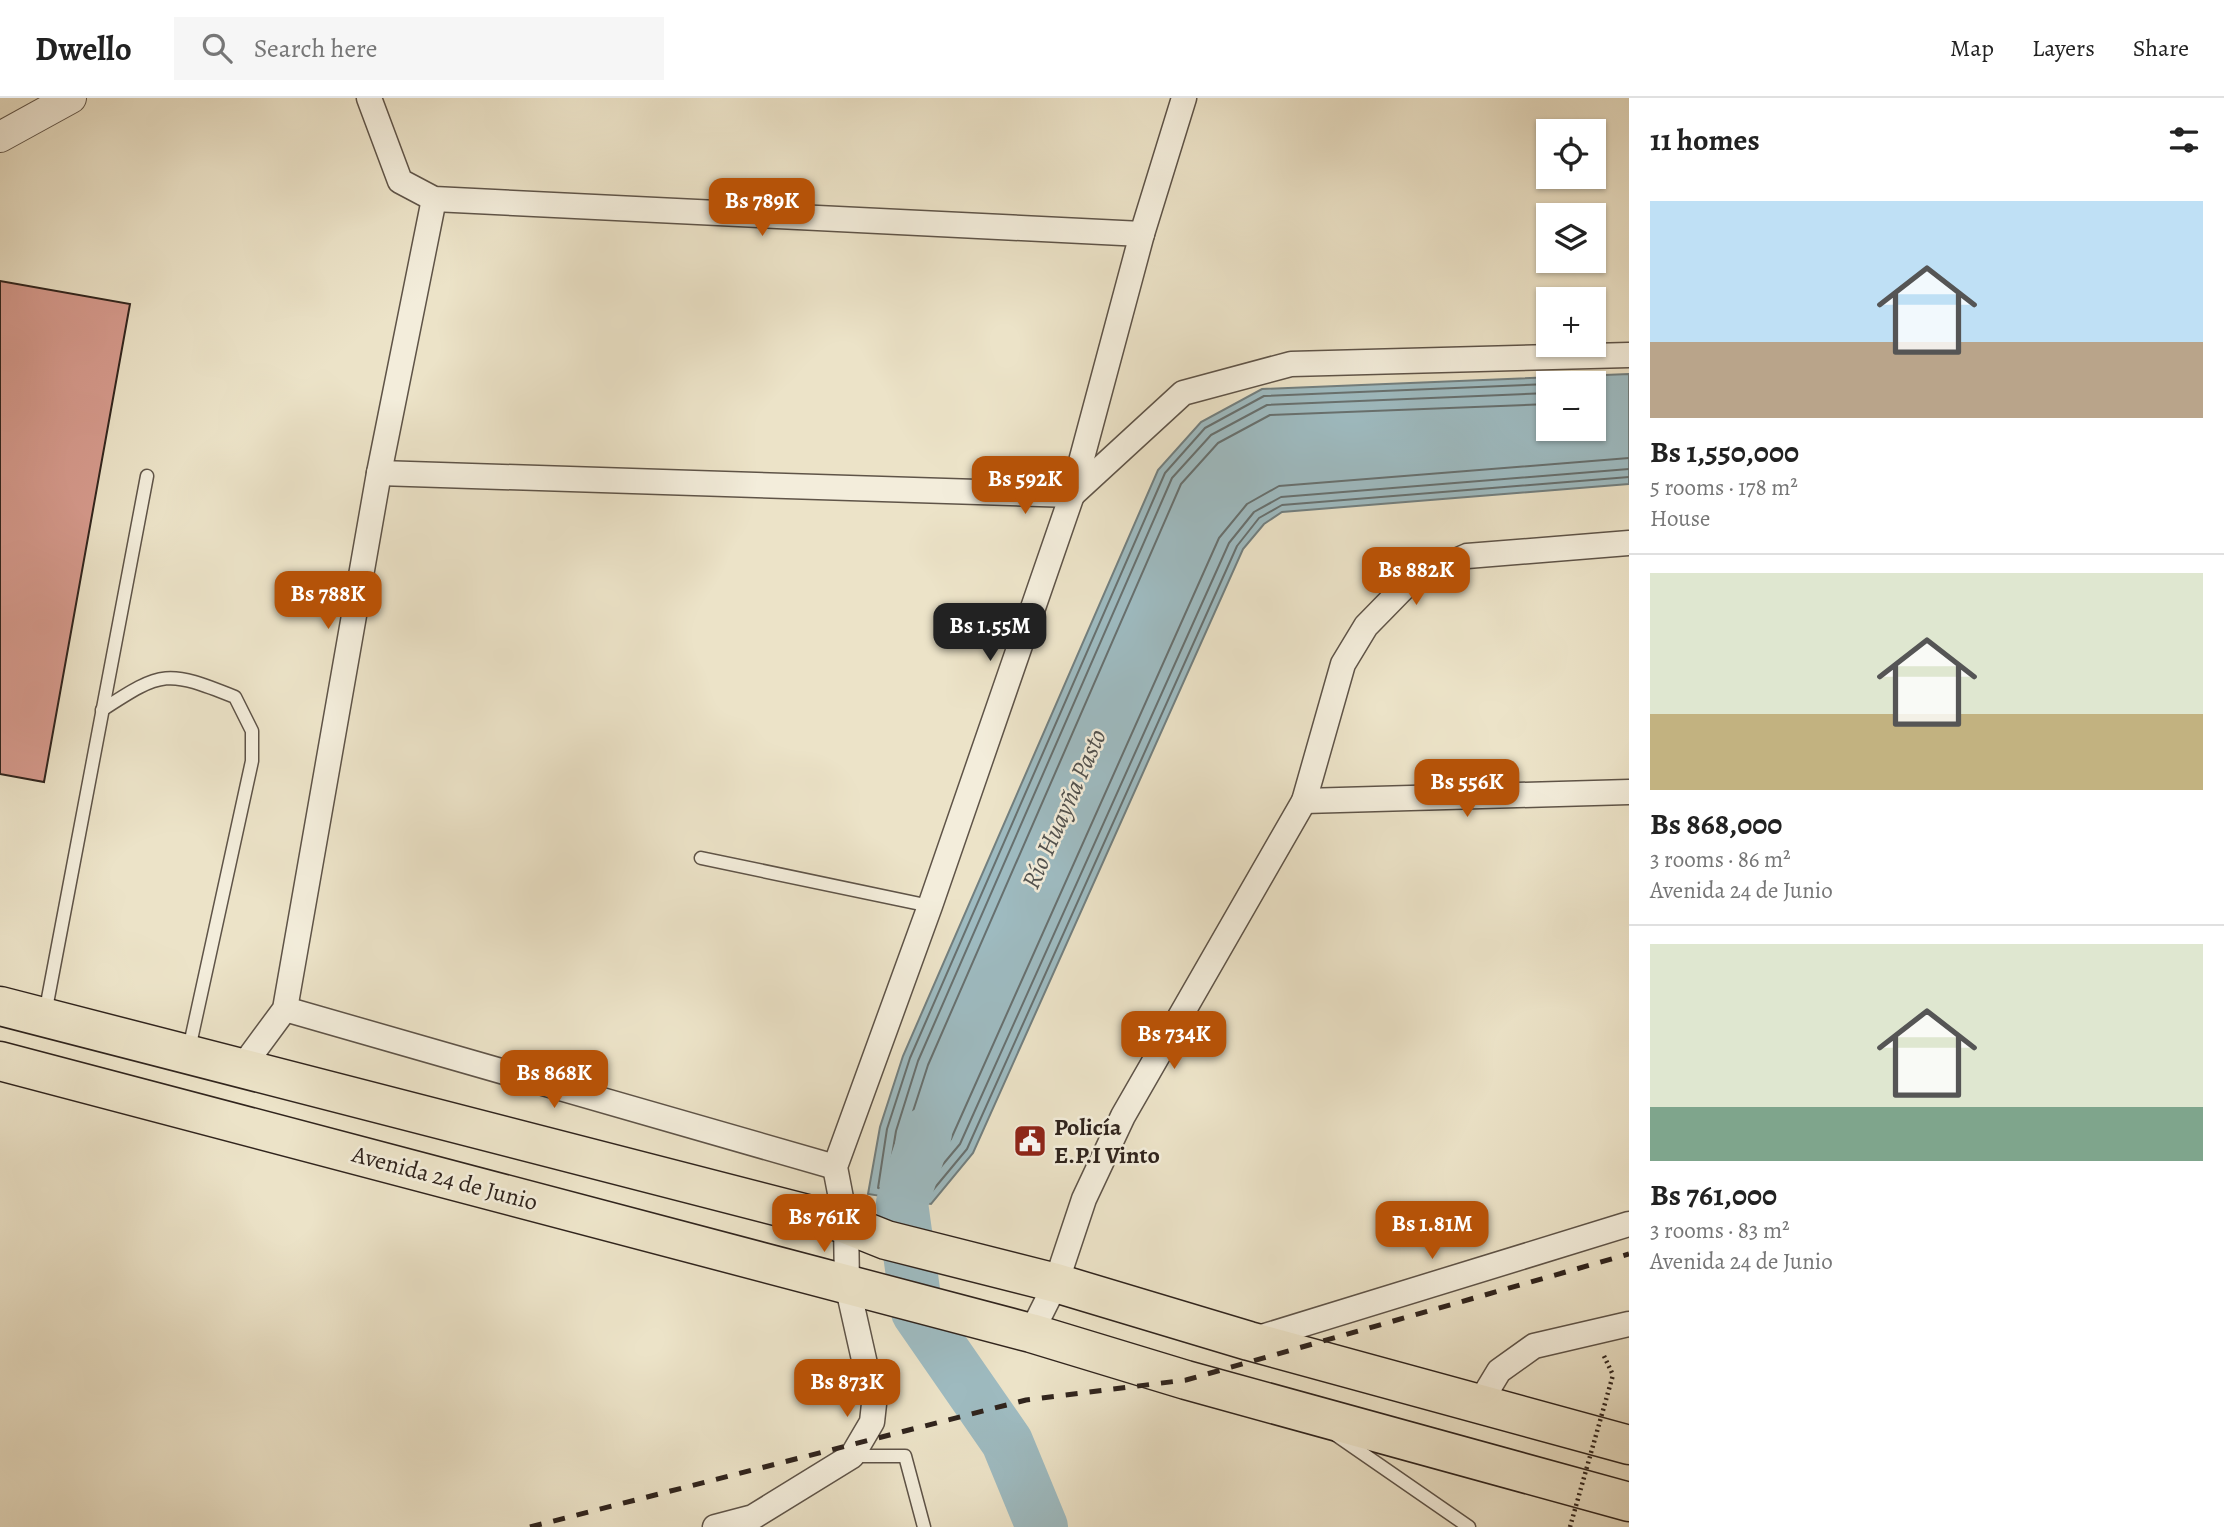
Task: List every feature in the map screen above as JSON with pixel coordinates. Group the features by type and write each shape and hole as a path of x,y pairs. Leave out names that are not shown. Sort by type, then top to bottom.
{"highway":[{"path":"0,1006 846,1224 886,1240 954,1255 1056,1283 1249,1341 1629,1445"},
{"name":"Avenida 24 de Junio","path":"0,1061 1031,1333 1186,1380 1629,1502"}],"street":[{"path":"0,137 71,98"},
{"path":"369,98 400,181 435,200 1142,234"},
{"path":"715,1527 754,1522 852,1457 872,1422 874,1404 847,1284 846,1224 835,1167 930,906 1072,495 1142,234 1184,98"},
{"path":"240,1070 285,1009 379,473 435,200"},
{"path":"379,473 1072,495 1183,393 1291,364 1629,355"},
{"path":"1031,1333 1056,1283 1084,1199 1123,1116 1304,801 1343,663 1366,626 1410,581 1467,556 1629,543"},
{"path":"1304,801 1629,792"},
{"path":"285,1009 835,1167"},
{"path":"1249,1341 1629,1224"},
{"path":"1479,1404 1499,1371 1534,1346 1629,1324"}],"lane":[{"path":"44,1017 147,475"},
{"path":"102,710 147,681 185,677 235,697 252,731 252,761 188,1056"},
{"path":"701,858 930,906"},
{"path":"1295,1408 1469,1527"},
{"path":"852,1457 905,1457 924,1527"}],"path":[{"path":"1570,1527 1613,1375"}],"water":[{"path":"1629,374 1629,484 1282,512 1264,524 1243,549 973,1153 931,1204 868,1194 880,1127 903,1056 1158,470 1201,422 1262,389 1536,378 1536,441 1606,441 1606,375"}],"building":[{"path":"0,281 130,304 44,782 0,774"}],"waterway":[{"name":"Río Huayña Pasto","path":"926,1133 902,1203 917,1312 1007,1442 1042,1527"}],"railway":[{"path":"530,1527 1026,1400 1186,1380 1629,1254"}],"place":[{"name":"Policía E.P.I Vinto","path":"1030,1141"}]}
